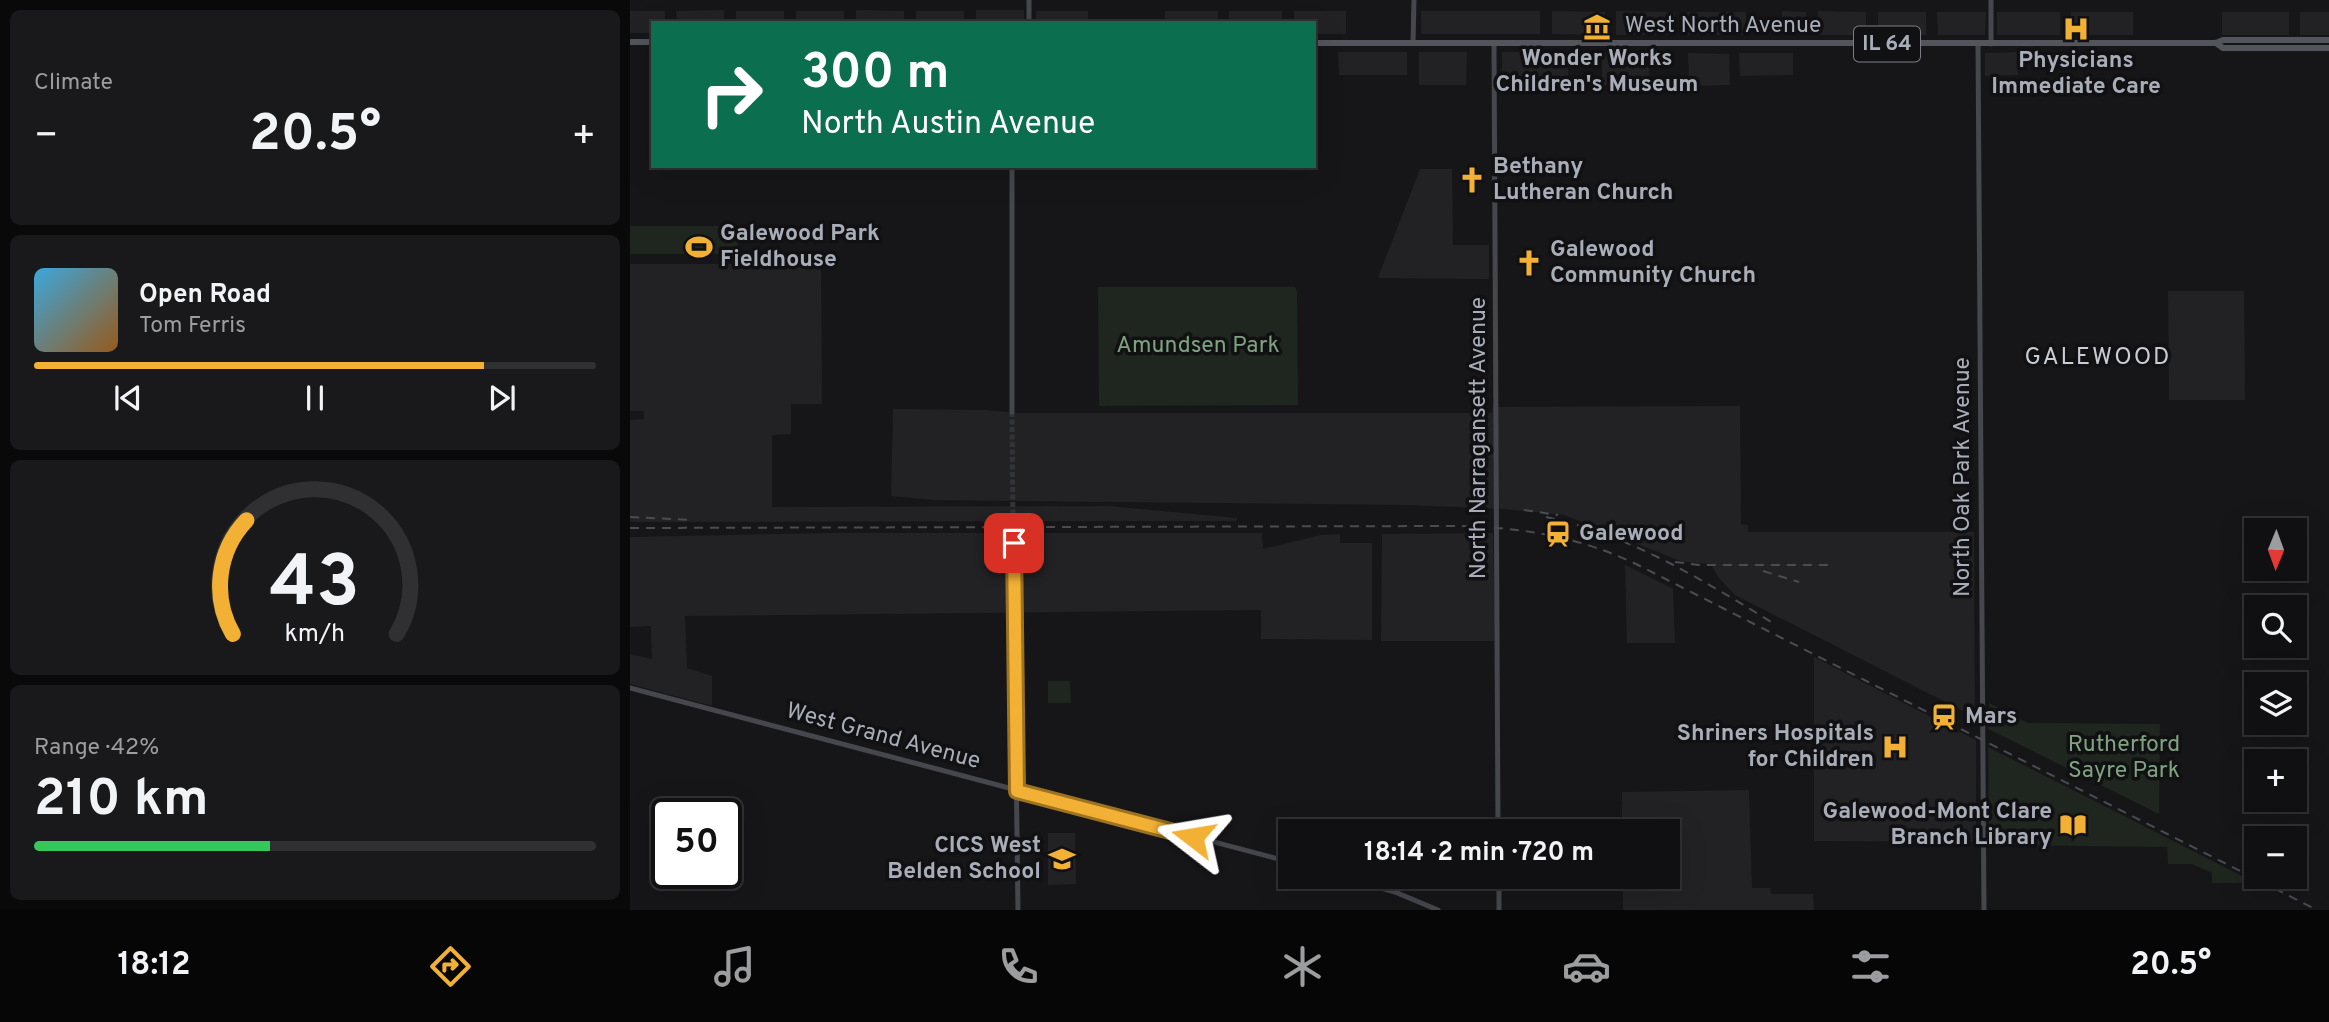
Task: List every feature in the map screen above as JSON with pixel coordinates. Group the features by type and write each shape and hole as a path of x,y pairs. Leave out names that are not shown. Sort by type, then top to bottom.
{"main road":[{"name":"West North Avenue","path":"1316,43 1991,44 2329,40"},
{"path":"630,42 651,42"},
{"name":"West North Avenue","path":"2216,43 2223,48 2329,48"}],"street":[{"path":"1029,0 1029,21"},
{"path":"1413,43 1414,0"},
{"path":"1991,0 1991,44"},
{"name":"North Narragansett Avenue","path":"1494,44 1498,819"},
{"name":"North Oak Park Avenue","path":"1978,44 1984,910"},
{"path":"1012,168 1014,412"},
{"path":"1015,532 1018,910"},
{"name":"West Grand Avenue","path":"630,688 1278,859"},
{"path":"1386,889 1438,910"},
{"path":"1499,889 1499,910"}],"shaded area":[{"path":"724,10 724,21 677,21 676,11"},
{"path":"856,10 904,11 904,21 856,21"},
{"path":"976,10 1024,10 1024,21 976,21"},
{"path":"630,11 665,11 665,21 651,21 651,33 630,33"},
{"path":"736,11 784,11 784,21 736,21"},
{"path":"796,11 844,11 844,21 796,21"},
{"path":"916,11 964,11 964,21 916,21"},
{"path":"1036,11 1088,11 1088,21 1036,21"},
{"path":"1165,11 1218,11 1218,21 1165,21"},
{"path":"1229,11 1282,11 1282,21 1229,21"},
{"path":"1294,11 1346,11 1346,34 1316,34 1316,21 1294,21"},
{"path":"1421,11 1540,11 1540,34 1421,34"},
{"path":"1552,11 1605,12 1605,35 1552,34"},
{"path":"1616,11 1675,12 1675,35 1616,35"},
{"path":"1782,11 1806,12 1806,35 1782,35"},
{"path":"1818,11 1866,12 1866,35 1818,35"},
{"path":"1687,12 1746,12 1746,35 1687,35"},
{"path":"1878,12 1926,12 1926,35 1878,35"},
{"path":"1937,12 1986,12 1985,35 1938,35"},
{"path":"1997,12 2060,12 2060,35 1997,35"},
{"path":"2071,12 2133,12 2133,35 2071,35"},
{"path":"2222,12 2289,12 2289,35 2222,35"},
{"path":"2300,12 2329,12 2329,35 2300,35"},
{"path":"1338,52 1407,52 1407,75 1339,75"},
{"path":"1419,52 1467,52 1466,85 1419,85"},
{"path":"1502,52 1568,52 1568,85 1502,85"},
{"path":"1602,52 1649,52 1649,85 1602,85"},
{"path":"2017,52 2018,75 1985,76 1985,53"},
{"path":"1688,53 1729,54 1730,85 1689,86"},
{"path":"1739,53 1793,53 1793,75 1740,76"},
{"path":"1420,169 1452,169 1453,245 1489,245 1489,279 1378,278"},
{"path":"630,264 821,264 822,404 791,404 791,434 772,435 772,507 1109,506 1237,518 1236,521 630,522 630,420 644,419 644,411 630,411"},
{"path":"2168,291 2244,291 2245,400 2169,400"},
{"path":"1740,406 1741,524 1748,525 1748,532 1974,532 1975,717 1735,595 1718,577 1711,564 1683,562 1564,515 1504,509 1405,505 932,500 891,496 893,409 1017,413 1492,413 1493,407"},
{"path":"831,533 1262,533 1263,549 1321,535 1340,534 1340,543 1372,543 1372,640 1261,639 1261,610 685,616 687,668 712,676 712,706 630,684 630,654 652,659 651,626 630,627 630,537"},
{"path":"1493,533 1495,641 1381,641 1382,534"},
{"path":"1625,565 1673,589 1675,643 1627,643"},
{"name":"Shriners Hospitals for Children","path":"1814,657 1976,740 1976,842 1814,841"},
{"path":"1749,790 1752,888 1770,888 1771,894 1813,894 1814,910 1623,910 1623,889 1680,889 1680,819 1622,819 1622,792"},
{"name":"CICS West Belden School","path":"1048,833 1075,833 1076,884 1048,885"}],"green space":[{"path":"630,226 737,226 738,254 630,254"},
{"name":"Amundsen Park","path":"1098,287 1295,287 1298,405 1099,406"},
{"path":"1048,681 1070,681 1071,703 1048,703"},
{"name":"Rutherford Sayre Park","path":"1989,703 2028,723 2160,724 2159,814 1988,729"},
{"name":"Rutherford Sayre Park","path":"1988,747 2244,877 2244,883 2212,883 2212,873 2192,864 2168,864 2167,847 1989,845"}],"tunnel":[{"path":"1012,412 1013,532"}],"railway":[{"path":"1524,510 1558,515"},
{"path":"630,517 691,520"},
{"path":"1546,517 1607,535 1664,560 1773,623"},
{"path":"630,528 1456,526 1503,528 1548,535 1592,546 1636,564 2317,910"},
{"path":"1675,562 1699,565 1832,565"},
{"path":"1763,571 1799,582"}],"place":[{"name":"Wonder Works Children's Museum","path":"1597,27"},
{"name":"Physicians Immediate Care","path":"2076,29"},
{"name":"Bethany Lutheran Church","path":"1472,180"},
{"name":"Galewood Park Fieldhouse","path":"699,247"},
{"name":"Galewood Community Church","path":"1529,263"},
{"name":"Galewood","path":"1558,534"},
{"name":"Mars","path":"1944,717"},
{"name":"Shriners Hospitals for Children","path":"1895,747"},
{"name":"Galewood-Mont Clare Branch Library","path":"2073,825"},
{"name":"CICS West Belden School","path":"1062,859"}],"district":[{"name":"GALEWOOD","path":"2098,358"}],"route":[{"path":"1014,543 1017,791 1193,837"}]}
